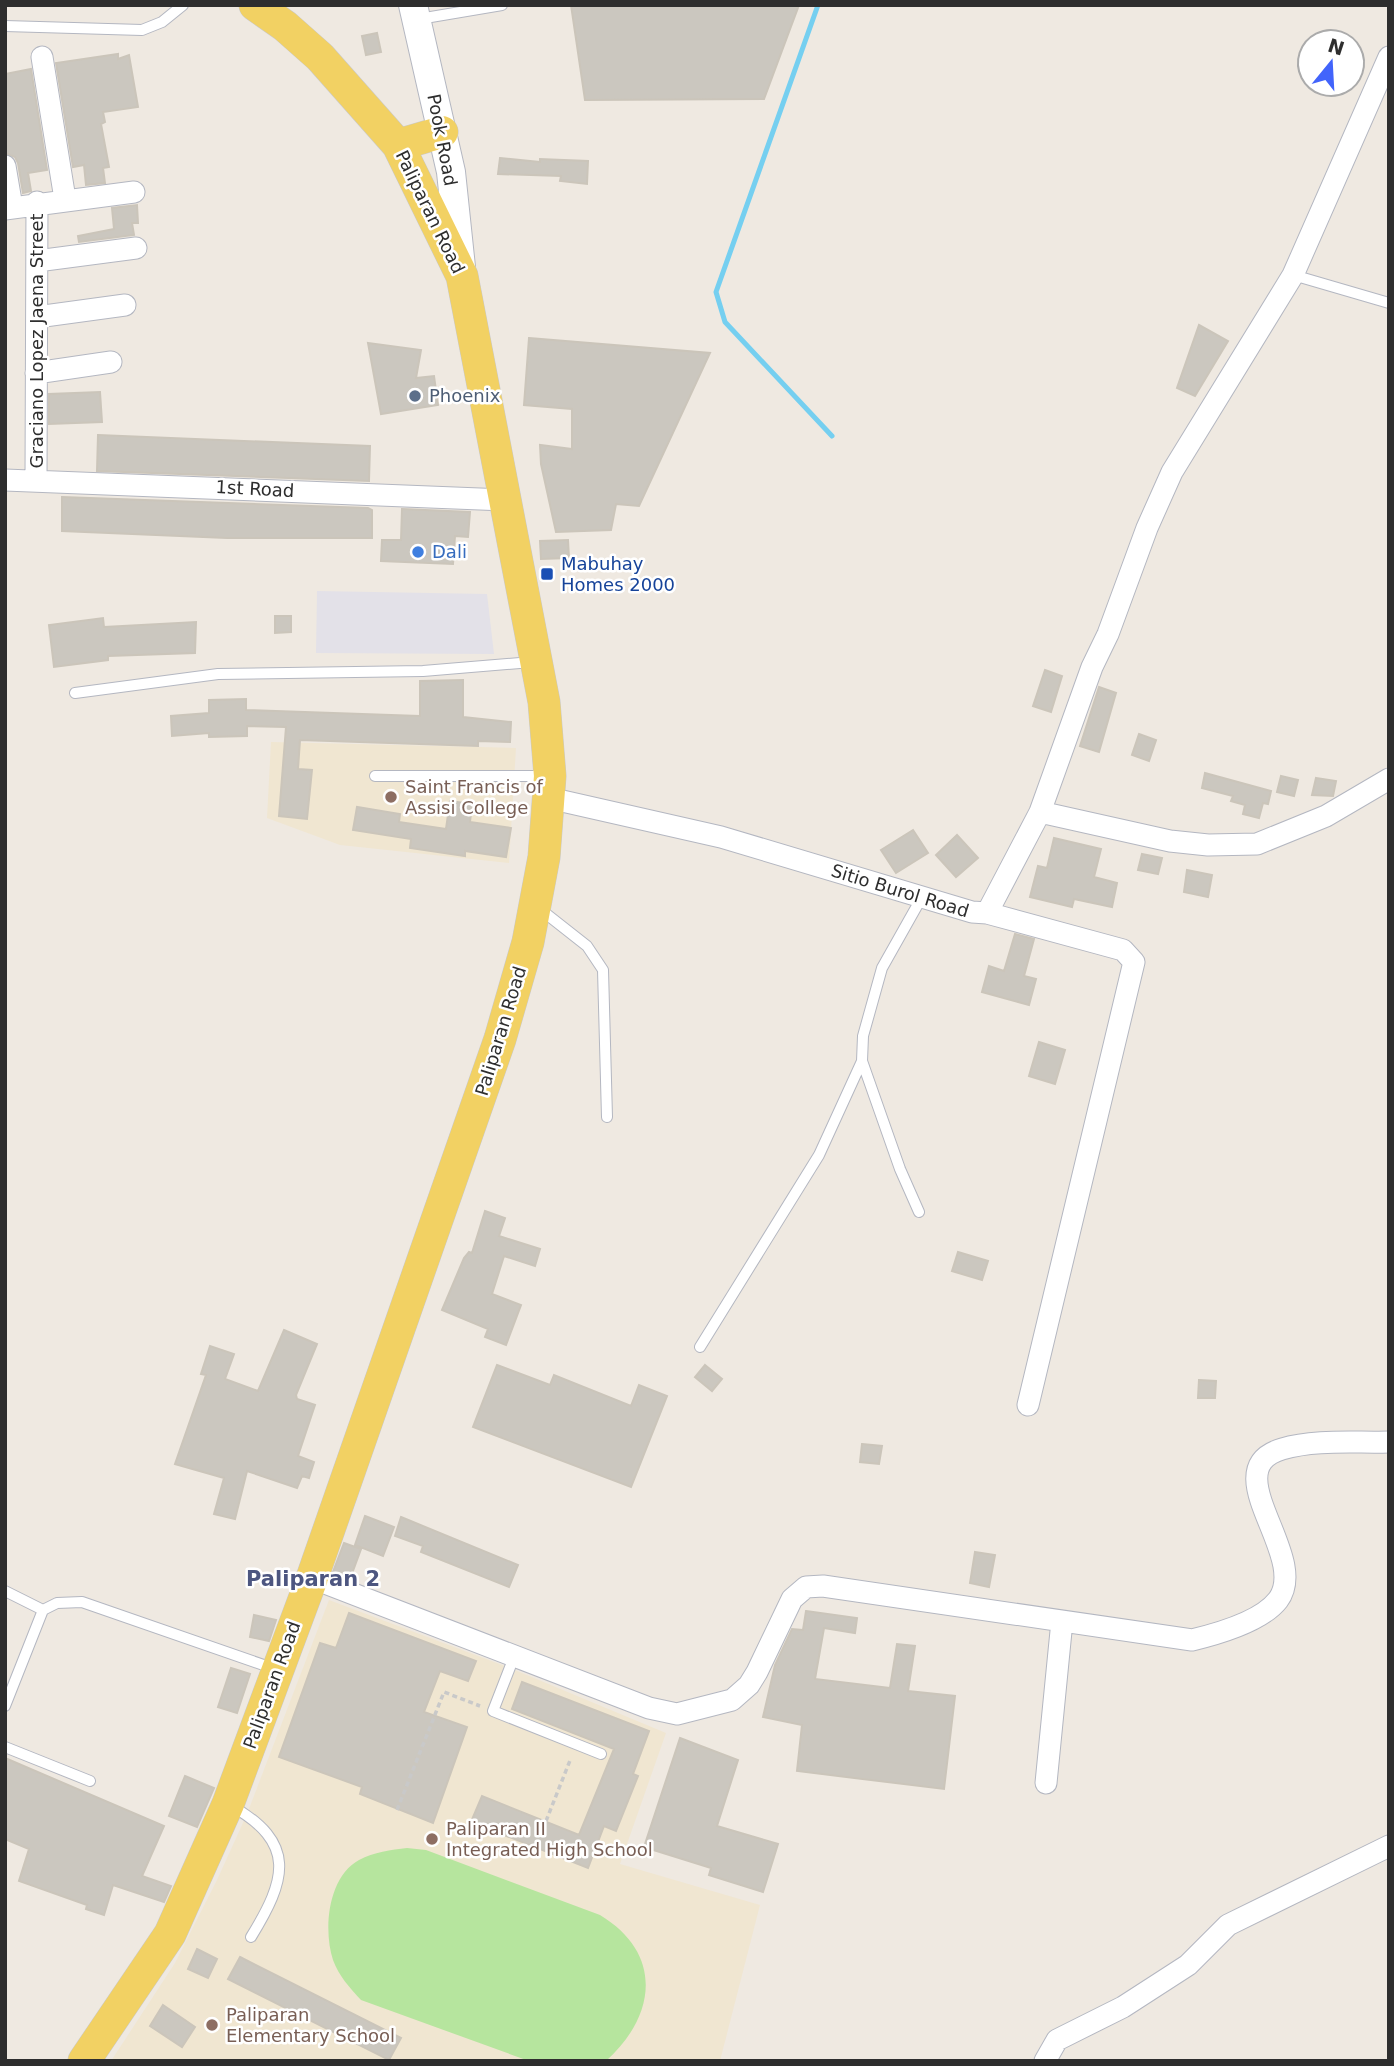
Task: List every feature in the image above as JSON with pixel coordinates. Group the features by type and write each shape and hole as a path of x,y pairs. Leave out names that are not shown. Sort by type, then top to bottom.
{"main road":[{"name":"Paliparan Road","path":"84,2061 170,1934 228,1804 278,1670 500,1039 528,942 544,857 550,787 538,661 462,276 398,145 320,57 285,26 255,5"},
{"path":"398,145 442,132"}],"street":[{"name":"Pook Road","path":"414,13 451,172 462,276"},
{"path":"42,57 65,199"},
{"name":"Sitio Burol Road","path":"550,787 980,915 987,913 1041,812 1092,667 1108,634 1147,528 1172,471 1293,275 1388,60"},
{"path":"5,166 9,208 37,202 134,192"},
{"name":"Graciano Lopez Jaena Street","path":"36,480 37,202"},
{"path":"37,261 136,247"},
{"path":"37,317 125,304"},
{"path":"36,373 111,362"},
{"name":"1st Road","path":"5,480 505,500"},
{"path":"1041,812 1170,841 1208,845 1257,844 1326,816 1389,779"},
{"path":"987,913 1123,950 1134,962 1027,1405"},
{"path":"312,1577 649,1708 677,1714 732,1700 748,1685 792,1599 806,1587 823,1586 1192,1640 1229,1631 1272,1607 1280,1598 1285,1579 1280,1545 1255,1483 1258,1468 1264,1458 1280,1449 1300,1445 1389,1442"},
{"path":"1046,1783 1062,1621"},
{"path":"1045,2061 1057,2040 1123,2007 1188,1965 1228,1925 1389,1846"}],"lane":[{"path":"5,26 142,30 162,22 183,5"},
{"path":"414,13 502,5"},
{"path":"1293,275 1389,303"},
{"path":"75,693 218,674 423,671 538,661"},
{"path":"375,776 550,787"},
{"path":"919,1212 900,1169 862,1061 863,1036 882,968 922,897"},
{"path":"535,905 587,946 603,970 607,1117"},
{"path":"701,1347 819,1155 862,1061"},
{"path":"5,1591 43,1610"},
{"path":"5,1706 43,1610 57,1602 82,1602 278,1670"},
{"path":"514,1657 493,1711 601,1754"},
{"path":"5,1747 90,1781"},
{"path":"228,1804 247,1814 279,1854 280,1877 266,1912 251,1937"}],"path":[{"path":"397,1810 444,1692 493,1711"},
{"path":"546,1822 577,1744"}],"shaded area":[{"path":"317,591 487,594 494,654 316,653"},
{"name":"Saint Francis of Assisi College","path":"271,742 516,748 509,863 340,845 267,818"},
{"name":"Paliparan II Integrated High School","path":"329,1600 510,1668 666,1733 620,1864 760,1905 720,2061 111,2061 175,1963 217,1880 247,1814"}],"green space":[{"path":"407,1848 426,1850 600,1915 620,1930 635,1947 643,1966 646,1985 643,2005 635,2024 623,2043 606,2061 529,2061 361,2000 341,1976 330,1948 329,1919 335,1891 340,1878 359,1860 377,1853"}],"building":[{"path":"571,5 799,5 764,99 585,100"},
{"path":"377,33 381,52 366,55 362,36"},
{"path":"118,54 118,59 129,55 138,107 103,112 105,122 101,124 109,167 103,168 105,183 86,185 84,165 73,167 56,63"},
{"path":"31,69 47,170 28,173 31,191 23,193 18,163 15,157 5,153 5,74"},
{"path":"500,158 540,162 540,159 588,161 587,184 560,181 561,176 498,174"},
{"path":"137,205 138,223 132,223 134,235 79,242 78,236 114,229 112,208"},
{"path":"1199,325 1228,341 1195,396 1177,388"},
{"path":"529,338 710,353 639,506 616,504 611,530 556,532 541,464 540,445 572,449 572,409 524,405"},
{"path":"368,343 421,350 416,378 434,376 438,405 381,414"},
{"path":"100,392 102,422 49,424 49,394"},
{"path":"98,435 370,446 369,481 97,471"},
{"path":"62,497 368,508 372,510 372,538 227,538 62,531"},
{"path":"402,509 470,512 468,537 455,536 453,564 381,561 382,540 401,540"},
{"path":"568,540 569,558 541,559 540,541"},
{"path":"275,616 291,616 291,632 275,633"},
{"path":"103,618 104,627 196,622 195,653 108,656 108,660 54,667 49,625"},
{"path":"1045,670 1062,676 1051,712 1033,706"},
{"path":"463,680 463,717 511,722 510,742 478,741 478,746 300,740 298,769 312,770 307,819 279,816 286,727 247,726 247,736 209,737 209,733 172,736 171,716 209,713 209,700 246,699 246,710 420,716 420,681"},
{"path":"1099,687 1116,693 1099,752 1080,746"},
{"path":"1139,734 1156,740 1149,761 1132,755"},
{"path":"1205,773 1271,791 1268,804 1263,803 1259,818 1243,814 1245,805 1231,801 1233,796 1202,788"},
{"path":"1281,776 1298,780 1294,796 1277,792"},
{"path":"1316,778 1336,781 1333,796 1312,795"},
{"path":"450,801 472,804 470,822 511,828 506,857 465,851 465,856 410,848 411,839 353,830 357,807 400,814 399,822 446,829"},
{"path":"913,830 928,853 896,873 881,850"},
{"path":"957,835 978,858 956,877 936,855"},
{"path":"1054,838 1101,849 1094,877 1117,883 1112,907 1074,899 1072,907 1030,897 1038,866 1047,868"},
{"path":"1142,854 1162,858 1158,874 1138,870"},
{"path":"1187,870 1212,875 1208,897 1184,892"},
{"path":"1015,934 1034,939 1024,976 1036,979 1029,1005 982,992 989,966 1004,971"},
{"path":"1039,1042 1065,1050 1055,1084 1029,1076"},
{"path":"485,1211 505,1218 499,1236 540,1249 535,1266 504,1256 492,1294 521,1305 506,1345 485,1337 488,1329 442,1310 464,1258 469,1252 472,1253"},
{"path":"958,1252 988,1261 982,1280 952,1271"},
{"path":"284,1330 317,1344 296,1395 297,1399 315,1405 298,1456 314,1462 309,1478 302,1476 297,1488 247,1471 235,1519 214,1514 224,1478 175,1464 206,1375 201,1374 210,1346 234,1354 225,1379 258,1391"},
{"path":"497,1365 550,1385 554,1375 631,1406 639,1385 667,1396 631,1487 473,1427"},
{"path":"705,1365 722,1379 712,1391 695,1377"},
{"path":"1199,1380 1216,1381 1215,1398 1198,1398"},
{"path":"862,1444 882,1446 879,1464 860,1462"},
{"path":"365,1516 394,1527 383,1556 355,1545"},
{"path":"401,1517 518,1565 509,1587 421,1552 423,1546 395,1536"},
{"path":"344,1543 361,1549 350,1579 333,1572"},
{"path":"975,1552 995,1555 989,1587 970,1583"},
{"path":"806,1611 857,1618 855,1633 824,1628 815,1679 890,1688 897,1644 915,1646 908,1691 955,1696 944,1789 797,1771 802,1725 763,1717 775,1665 792,1629 803,1630"},
{"path":"349,1613 476,1661 468,1681 440,1671 424,1712 467,1727 433,1823 360,1794 362,1787 279,1757 320,1643 336,1648"},
{"path":"254,1615 276,1620 269,1641 250,1637"},
{"path":"231,1668 250,1674 237,1713 218,1707"},
{"path":"522,1682 649,1731 633,1774 638,1776 616,1831 604,1826 588,1868 471,1822 482,1796 579,1835 614,1749 512,1709"},
{"path":"680,1738 738,1760 717,1826 778,1844 763,1892 709,1875 711,1868 644,1847"},
{"path":"5,1758 164,1826 142,1876 171,1886 164,1902 113,1885 104,1915 86,1909 87,1905 19,1881 29,1849 5,1839"},
{"path":"185,1776 214,1788 197,1827 169,1816"},
{"path":"197,1949 217,1959 208,1978 188,1969"},
{"path":"240,1957 401,2038 389,2060 228,1979"},
{"path":"163,2005 195,2027 182,2047 150,2026"}],"waterway":[{"path":"818,5 716,292 725,322 832,436"}],"place":[{"name":"Phoenix","path":"415,396"},
{"name":"Dali","path":"418,552"},
{"name":"Mabuhay Homes 2000","path":"547,574"},
{"name":"Saint Francis of Assisi College","path":"391,797"},
{"name":"Paliparan II Integrated High School","path":"432,1839"},
{"name":"Paliparan Elementary School","path":"212,2025"}],"district":[{"name":"Paliparan 2","path":"313,1579"}]}
